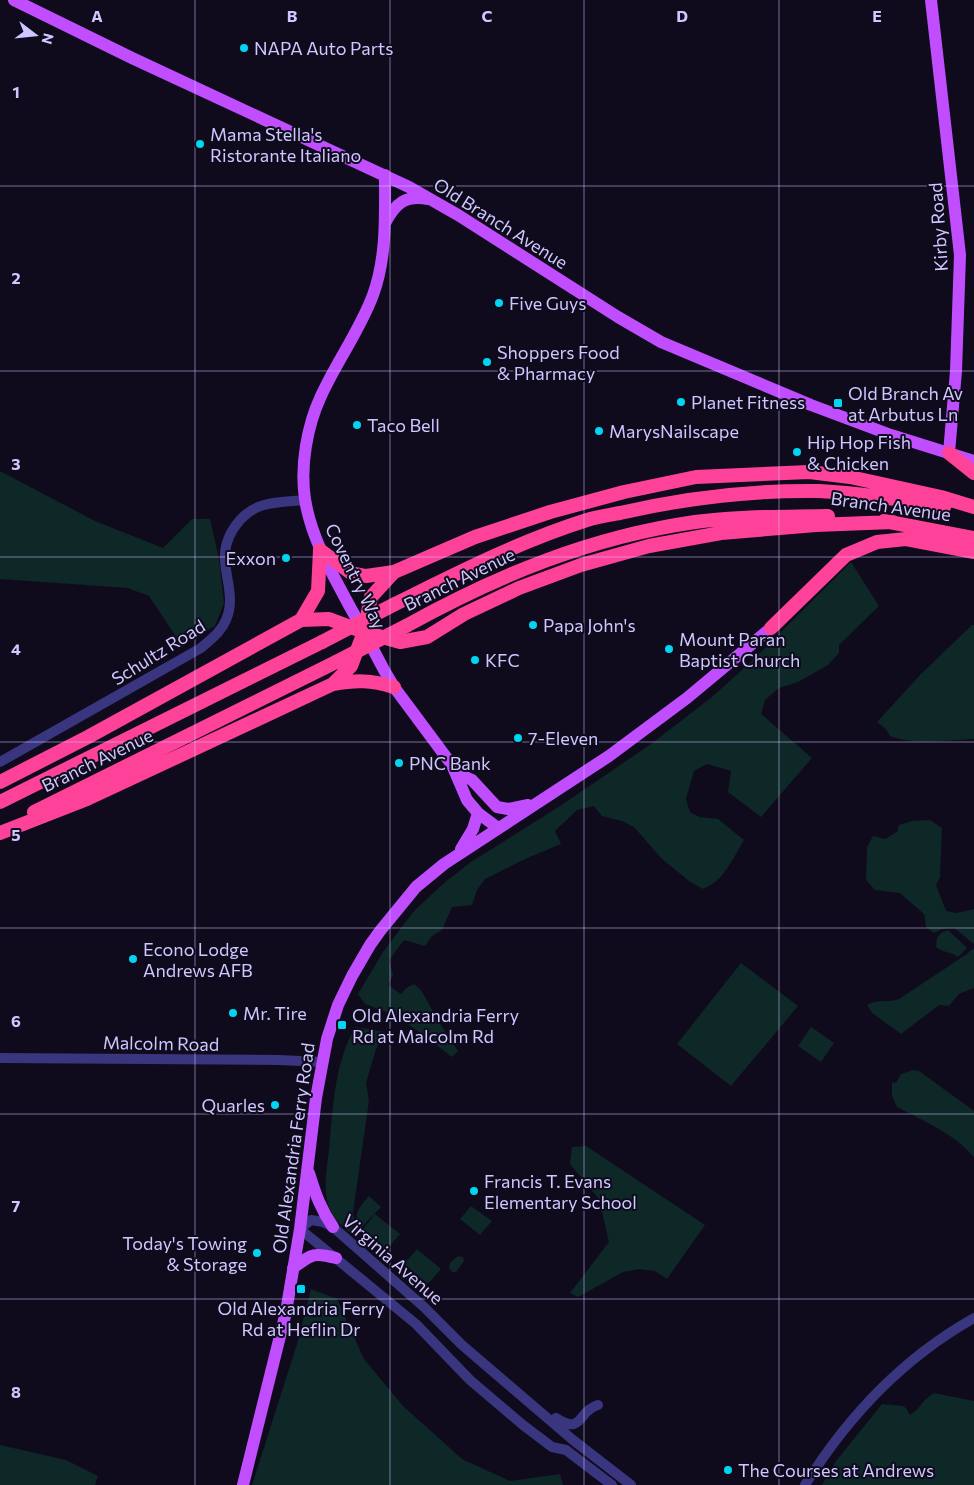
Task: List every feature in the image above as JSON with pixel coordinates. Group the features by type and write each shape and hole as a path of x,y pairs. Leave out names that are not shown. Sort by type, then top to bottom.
{"highway":[{"path":"949,453 974,473"},
{"path":"320,550 350,573 366,576 394,572 475,537 550,512 624,492 696,478 808,472 850,477 941,497 974,507"},
{"name":"Branch Avenue","path":"0,802 493,556 522,543 587,520 645,507 726,494 821,491 974,512"},
{"name":"Branch Avenue","path":"0,828 336,662 472,591 529,566 595,544 654,529 754,516 841,515 893,522 974,538"},
{"path":"0,782 88,737 301,620 329,619 364,632 400,642 427,638 464,614 519,588 581,565 649,546 722,533 816,525 893,522"},
{"path":"771,628 846,555 877,542 906,539 974,552"},
{"path":"301,620 318,591 320,550"},
{"path":"332,684 351,666 364,632 371,597 394,572"},
{"path":"0,833 87,799 332,684 356,680 376,681 394,687"}],"main road":[{"name":"Old Branch Avenue","path":"14,0 132,58 385,175 431,199 458,214 618,317 661,342 811,405 891,435 974,461"},
{"name":"Kirby Road","path":"931,0 960,255 956,371 949,453"},
{"name":"Coventry Way","path":"385,175 381,266 373,296 364,316 324,390 314,414 304,462 305,500 310,523 320,550 394,687 452,765 467,800 478,814 498,828"},
{"path":"384,225 392,210 399,203 407,199 420,197 431,199"},
{"name":"Old Alexandria Ferry Road","path":"243,1485 286,1312 300,1229 322,1062 338,1005 370,945 416,887 458,854 609,756 687,698 771,628"},
{"name":"Coventry Way","path":"456,773 472,780 488,795 497,807 508,809 536,804"},
{"path":"488,795 498,828"},
{"path":"458,854 473,829 478,814"},
{"path":"307,1166 313,1190 322,1210 334,1227"},
{"path":"293,1268 308,1257 316,1254 324,1254 336,1258"}],"street":[{"name":"Schultz Road","path":"0,762 201,648 219,633 227,618 231,599 225,559 226,546 239,520 250,510 271,503 305,500"},
{"name":"Malcolm Road","path":"0,1058 322,1062"},
{"name":"Virginia Avenue","path":"612,1485 566,1450 552,1447 523,1425 470,1380 416,1324 300,1229 311,1220 323,1222 334,1227 424,1307 462,1345 573,1440 631,1485"},
{"path":"805,1485 849,1422 882,1386 928,1347 974,1318"},
{"path":"544,1415 553,1416 571,1425 580,1422 591,1407 598,1405"}],"green space":[{"path":"0,471 95,521 163,548 192,519 210,519 219,559 224,603 215,626 181,644 149,596 128,588 0,579"},
{"path":"851,562 879,606 839,645 839,653 828,665 798,682 779,688 765,700 761,714 812,758 761,817 728,792 731,771 707,764 694,771 686,799 690,812 699,817 718,819 744,840 727,868 717,880 703,889 689,881 661,858 634,827 622,821 602,816 594,806 577,810 555,831 561,844 485,879 477,890 472,905 452,907 442,930 432,936 425,946 404,940 389,960 393,975 388,985 401,994 406,988 414,984 421,990 458,1051 452,1057 399,1017 365,1004 358,994 383,952 414,911 444,883 471,862 563,804 651,744 712,697 753,660"},
{"path":"974,625 974,739 921,742 890,736 886,729 877,722 920,675"},
{"path":"930,820 942,828 940,877 936,885 946,911 957,913 974,909 974,944 954,928 942,929 934,933 926,927 924,914 900,893 875,890 866,880 867,847 873,836 885,839 897,832 899,825 912,821"},
{"path":"948,930 967,948 958,957 936,947 937,938 941,933"},
{"path":"974,948 974,988 959,994 949,1006 939,1005 901,1034 872,1013 867,1005 874,1002 899,999"},
{"path":"741,963 798,1006 731,1086 677,1044"},
{"path":"355,1027 385,1032 376,1049 366,1083 369,1101 353,1212 355,1235 342,1226 330,1209 327,1197 326,1170 339,1071 348,1041"},
{"path":"811,1027 834,1043 821,1062 798,1046"},
{"path":"913,1070 919,1071 974,1111 974,1157 966,1148 947,1134 897,1107 892,1096 892,1082 896,1083 901,1074"},
{"path":"586,1146 705,1225 667,1279 655,1271 639,1269 623,1272 578,1297 570,1293 609,1242 599,1199 570,1164 572,1147"},
{"path":"369,1196 381,1207 360,1229 357,1219 358,1211"},
{"path":"471,1206 492,1221 480,1235 460,1219"},
{"path":"375,1214 400,1234 386,1250 362,1230"},
{"path":"417,1249 441,1269 428,1284 404,1264"},
{"path":"458,1256 463,1257 464,1261 456,1272 452,1272 449,1268 450,1263"},
{"path":"311,1289 337,1299 364,1359 403,1406 462,1459 510,1481 560,1474 563,1485 252,1485 297,1344"},
{"path":"934,1393 974,1401 974,1485 822,1485 836,1461 882,1404 903,1406 910,1415"},
{"path":"0,1445 66,1460 98,1476 95,1485 0,1485"}],"place":[{"name":"NAPA Auto Parts","path":"244,48"},
{"name":"Mama Stella's Ristorante Italiano","path":"200,144"},
{"name":"Five Guys","path":"499,303"},
{"name":"Shoppers Food & Pharmacy","path":"487,362"},
{"name":"Planet Fitness","path":"681,402"},
{"name":"Old Branch Av at Arbutus Ln","path":"838,403"},
{"name":"Taco Bell","path":"357,425"},
{"name":"MarysNailscape","path":"599,431"},
{"name":"Hip Hop Fish & Chicken","path":"797,452"},
{"name":"Exxon","path":"286,558"},
{"name":"Papa John's","path":"533,625"},
{"name":"Mount Paran Baptist Church","path":"669,649"},
{"name":"KFC","path":"475,660"},
{"name":"7-Eleven","path":"518,738"},
{"name":"PNC Bank","path":"399,763"},
{"name":"Econo Lodge Andrews AFB","path":"133,959"},
{"name":"Mr. Tire","path":"233,1013"},
{"name":"Old Alexandria Ferry Rd at Malcolm Rd","path":"342,1025"},
{"name":"Quarles","path":"275,1105"},
{"name":"Francis T. Evans Elementary School","path":"474,1191"},
{"name":"Today's Towing & Storage","path":"257,1253"},
{"name":"Old Alexandria Ferry Rd at Heflin Dr","path":"301,1289"},
{"name":"The Courses at Andrews","path":"728,1470"}]}
